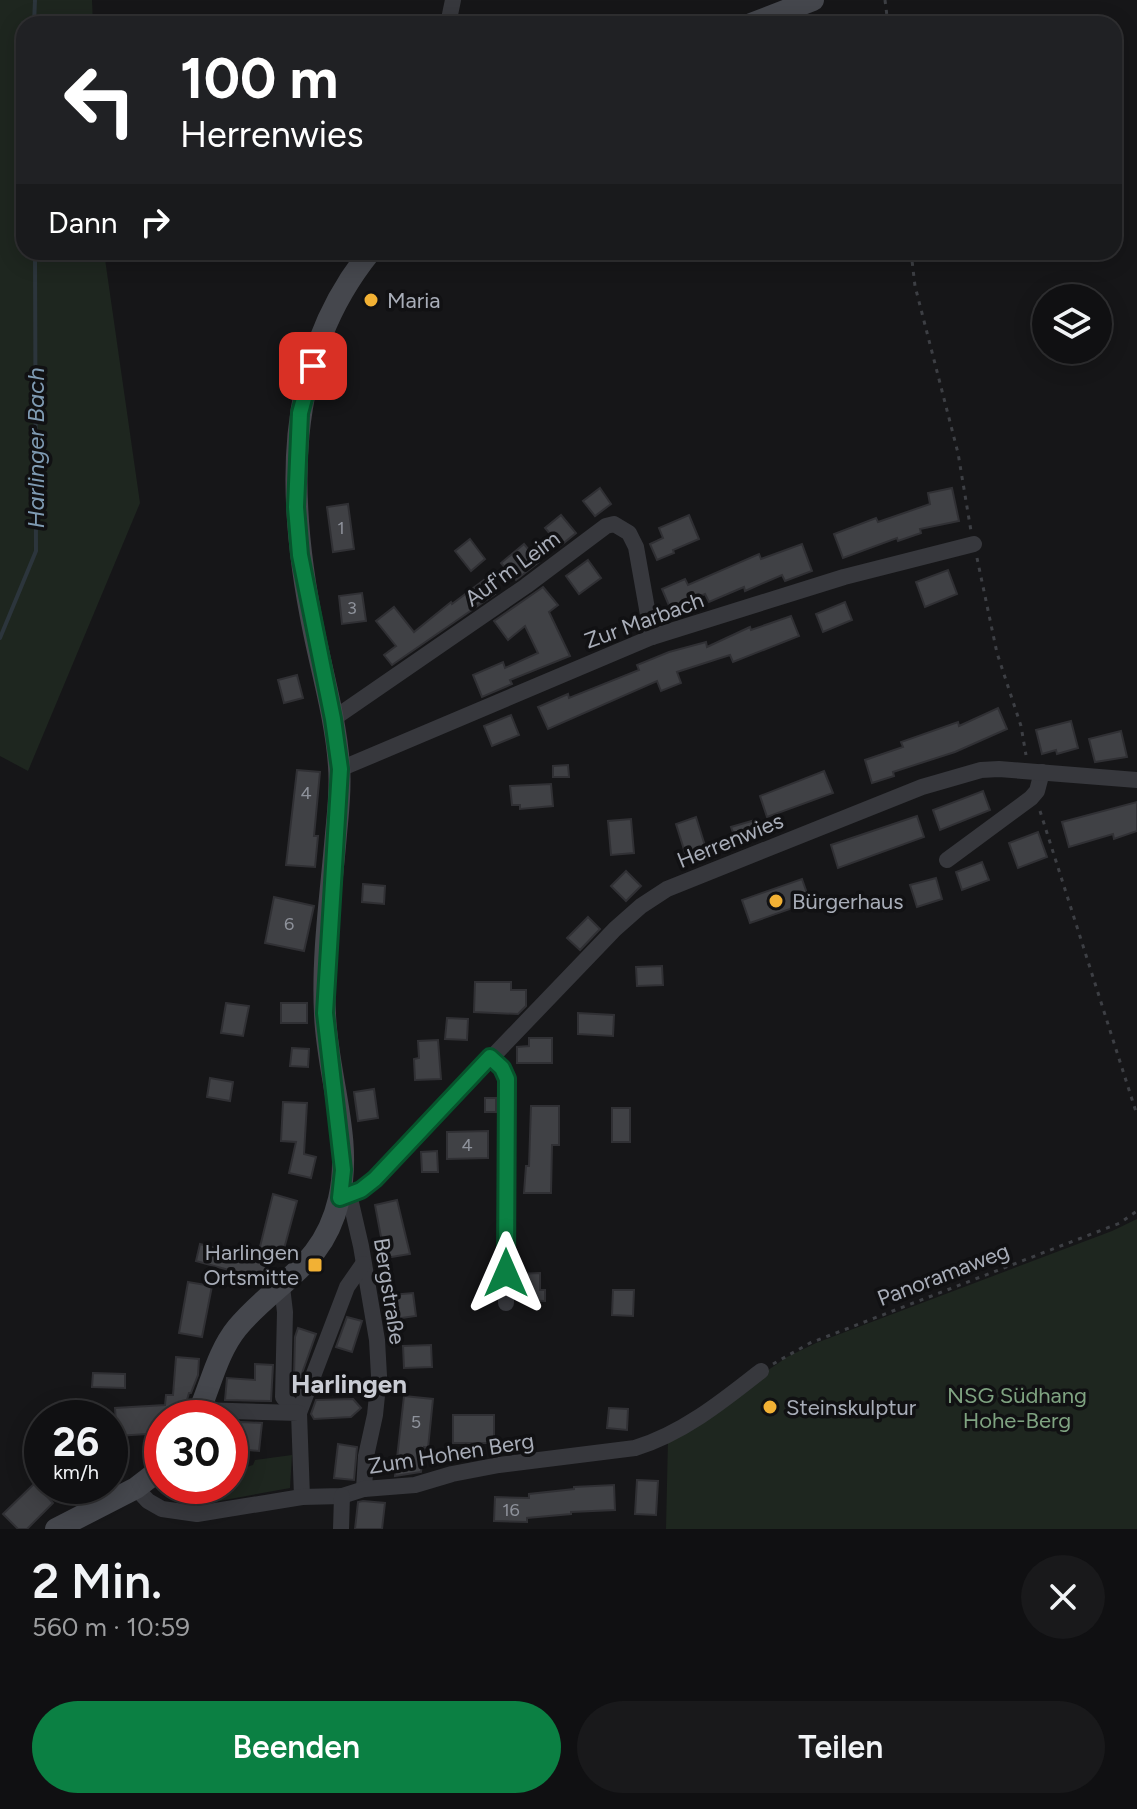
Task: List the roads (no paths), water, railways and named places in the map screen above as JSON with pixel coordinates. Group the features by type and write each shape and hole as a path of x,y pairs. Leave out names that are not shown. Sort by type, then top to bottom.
{"street":[{"path":"772,16 813,0"},
{"path":"203,1400 218,1361 237,1329 309,1261 321,1245 344,1196 325,1013 340,769 300,555 296,507 297,448 300,413 318,350 348,285 365,260"},
{"name":"Auf'm Leim","path":"333,719 526,586 606,526 614,524 629,533 636,547 652,637"},
{"name":"Zur Marbach","path":"340,769 652,637 844,577 974,544"},
{"name":"Herrenwies","path":"344,1196 361,1190 375,1179 615,929 667,889 922,787 981,770 1137,780"},
{"path":"947,860 1031,798 1037,791 1035,772"},
{"path":"490,1057 502,1068 507,1079 506,1303"},
{"name":"Bergstraße","path":"344,1196 357,1224 377,1340 379,1376 364,1489"},
{"path":"302,1497 299,1413 347,1287 363,1264"},
{"path":"282,1287 285,1312 283,1397 299,1413"},
{"name":"Zum Hohen Berg","path":"136,1488 148,1501 162,1509 177,1513 221,1511 302,1497 342,1496 364,1489 415,1485 499,1465 635,1448 651,1443 697,1418 761,1371"},
{"path":"248,1414 299,1413"},
{"path":"56,1529 144,1482"},
{"path":"341,1529 342,1496"}],"waterway":[{"name":"Harlinger Bach","path":"34,16 35,0"},
{"name":"Harlinger Bach","path":"0,638 36,551 35,260"}],"place":[{"name":"Maria","path":"371,300"},
{"name":"Bürgerhaus","path":"776,901"},
{"name":"Harlingen Ortsmitte","path":"315,1265"},
{"name":"Steinskulptur","path":"770,1407"}],"district":[{"name":"Harlingen","path":"349,1384"}],"park label":[{"name":"NSG Südhang Hohe-Berg","path":"1017,1408"}]}
